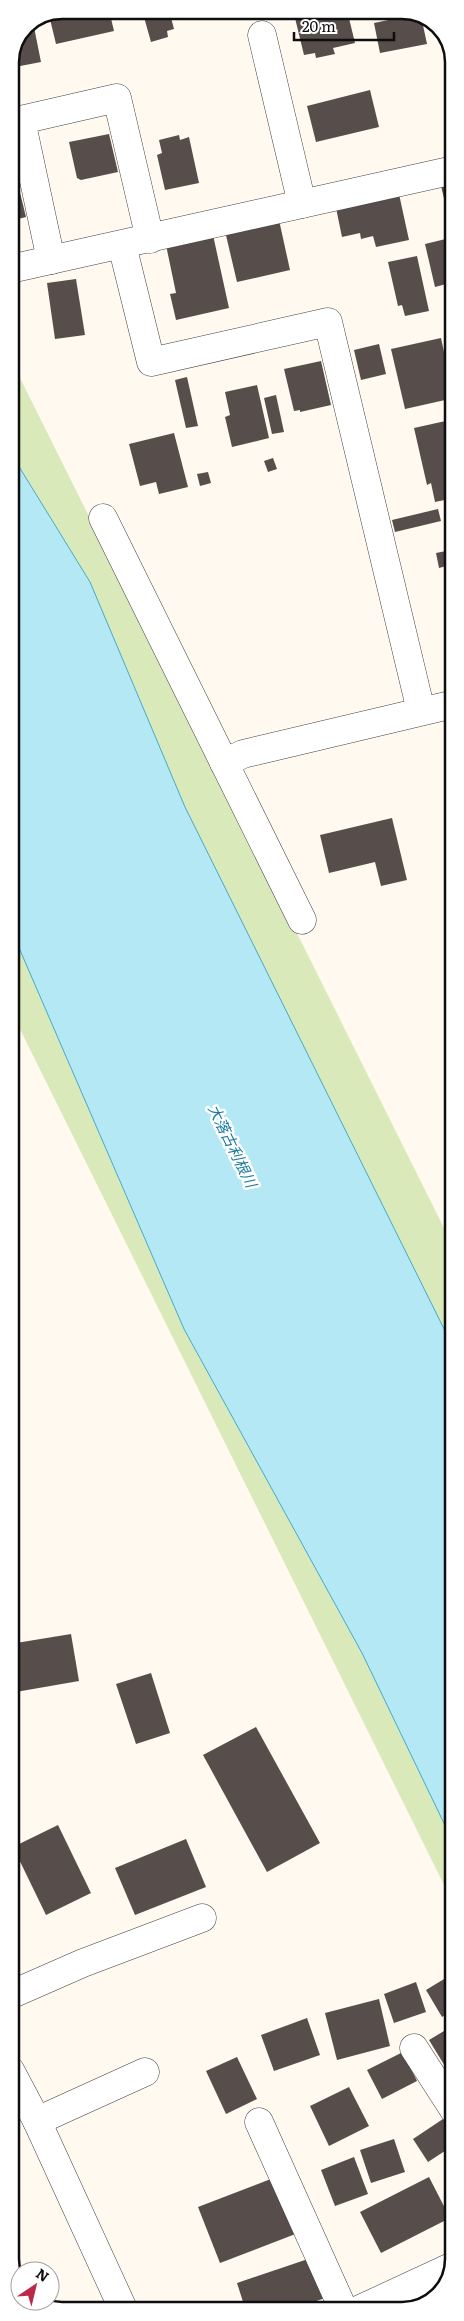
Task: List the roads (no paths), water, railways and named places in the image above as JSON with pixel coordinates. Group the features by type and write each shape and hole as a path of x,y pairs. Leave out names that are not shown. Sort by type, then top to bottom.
{"street":[{"path":"262,35 302,204"},
{"path":"50,260 21,120 117,98 150,239"},
{"path":"19,267 122,246 445,172"},
{"path":"122,246 151,362 328,322 421,711"},
{"path":"103,518 302,920"},
{"path":"224,763 243,754 445,706"},
{"path":"19,1990 83,1963 202,1918"},
{"path":"414,2048 445,2096"},
{"path":"37,2121 145,2072"},
{"path":"19,2087 37,2121 120,2302"},
{"path":"259,2122 340,2302"},
{"path":"374,2302 443,2271"}],"water":[{"name":"大落古利根川","path":"19,467 90,582 185,807 445,1331 445,1825 362,1653 184,1329 19,948"}]}
